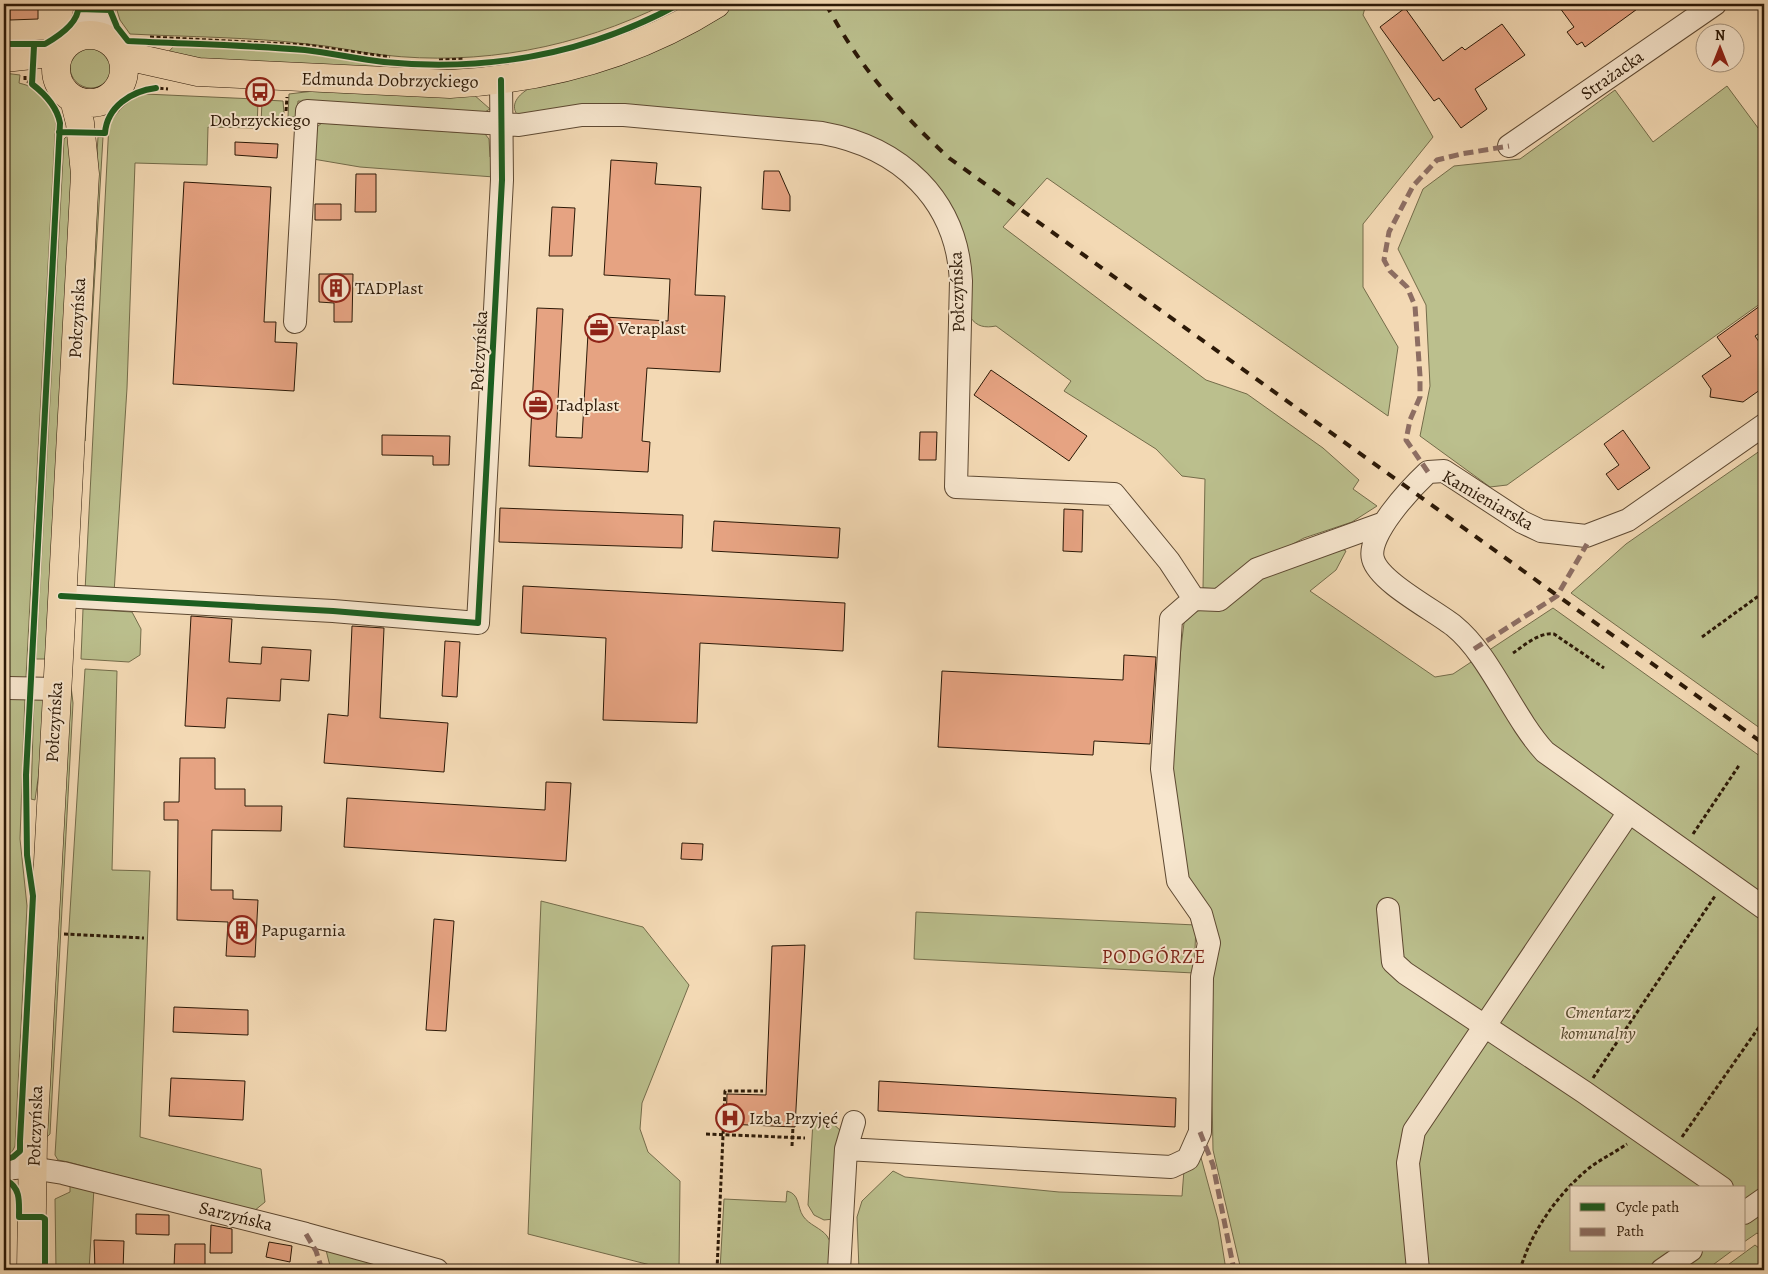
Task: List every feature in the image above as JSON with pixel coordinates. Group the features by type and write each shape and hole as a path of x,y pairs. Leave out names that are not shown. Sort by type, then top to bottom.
{"main road":[{"name":"Edmunda Dobrzyckiego","path":"38,80 88,103 113,91 198,72 450,84 501,80 553,72 609,56 652,39 716,4"},
{"name":"Edmunda Dobrzyckiego","path":"4,58 70,44 94,34 130,43 198,72"},
{"name":"Połczyńska","path":"85,174 100,113 124,69 130,43"},
{"name":"Połczyńska","path":"31,1270 33,1168 56,689 85,174 80,123 38,80 56,64 70,44"}],"street":[{"path":"70,44 87,4"},
{"path":"102,4 130,43"},
{"name":"Strażacka","path":"1508,146 1715,4"},
{"name":"Połczyńska","path":"61,596 333,611 478,623 496,332 502,180 501,80"},
{"path":"294,322 307,111 502,124"},
{"name":"Połczyńska","path":"502,124 531,125 582,115 624,115 822,133 846,137 868,144 889,156 909,171 929,192 952,231 960,261 956,487 1114,494 1169,561 1194,599"},
{"name":"Kamieniarska","path":"1384,523 1409,490 1428,472 1434,470 1444,471 1454,476 1522,522 1540,531 1586,536 1628,520 1764,425"},
{"path":"846,1149 1171,1167 1188,1159 1200,1132 1202,977 1209,942 1201,914 1178,881 1162,769 1172,619 1194,599 1219,600 1257,569 1384,523"},
{"path":"1384,523 1374,544 1372,558 1380,574 1456,627 1485,663 1530,736 1545,752 1764,908"},
{"path":"8,688 56,689"},
{"path":"1418,1270 1408,1163 1414,1131 1485,1027 1557,916 1629,812"},
{"path":"1388,909 1393,962 1405,973 1584,1092 1719,1186"},
{"path":"839,1270 846,1149 854,1122"},
{"name":"Sarzyńska","path":"4,1169 33,1168 298,1232 438,1270"},
{"path":"1662,1270 1688,1252"}],"path":[{"path":"130,43 307,50 398,60"},
{"path":"433,62 467,59"},
{"path":"433,62 474,64"},
{"path":"156,88 173,90"},
{"path":"277,97 286,97 286,120 306,121"},
{"path":"1702,637 1764,592"},
{"path":"1513,653 1544,634 1554,634 1604,668"},
{"path":"1683,849 1740,764"},
{"path":"1584,1092 1726,881"},
{"path":"63,934 144,938"},
{"path":"1672,1152 1764,1020"},
{"path":"717,1270 725,1091 763,1091"},
{"path":"792,1146 793,1126"},
{"path":"706,1134 805,1138"},
{"path":"1572,1186 1588,1169 1644,1134"},
{"path":"1520,1270 1524,1256 1545,1218 1570,1188"}],"green space":[{"path":"115,4 665,4 597,32 527,50 456,58 419,58 264,40 130,34 120,20"},
{"path":"686,4 700,4 630,39 482,74 161,60 174,46 290,52 405,67 443,68 479,66 515,62 584,46 618,35"},
{"path":"734,4 1366,4 1363,15 1433,137 1363,224 1363,287 1398,347 1388,416 1047,178 1003,227 1206,380 1247,394 1323,448 1359,480 1353,489 1377,506 1352,522 1304,538 1246,569 1220,589 1203,588 1205,479 1182,476 1156,449 1064,391 1071,381 996,326 988,327 975,323 970,317 969,278 900,152 871,136 848,128 519,117 516,113 516,100 530,88 707,21"},
{"path":"95,46 103,49 109,55 112,67 109,79 103,85 87,88 79,85 73,79 70,63 73,55 79,49"},
{"path":"4,73 20,75 19,83 32,88 42,95 56,117 25,696 20,839 27,906 15,1146 12,1152 4,1157"},
{"path":"1727,86 1764,136 1764,301 1507,485 1490,487 1420,436 1430,386 1426,305 1398,249 1423,189 1454,166 1520,159 1615,90 1653,142"},
{"path":"330,89 473,94 490,109 483,113 298,101 297,117 288,117 289,94"},
{"path":"145,94 255,99 258,102 257,128 208,127 207,165 135,163 127,388 114,593 85,591 109,123 129,102"},
{"path":"265,100 283,101 285,125 261,123 262,102"},
{"path":"322,123 485,134 489,139 490,157 494,158 494,177 360,167 313,159 314,129"},
{"path":"67,136 75,137 50,659 36,659 64,139"},
{"path":"98,137 103,137 85,441 81,408"},
{"path":"1764,448 1764,731 1571,593 1626,544"},
{"name":"Cmentarz komunalny","path":"1342,549 1346,551 1336,570 1310,591 1435,677 1453,674 1553,608 1764,759 1764,1238 1757,1233 1746,1241 1746,1186 1570,1186 1570,1252 1730,1252 1706,1270 1241,1270 1213,1150 1210,984 1188,888 1169,777 1184,623 1197,611 1223,607 1259,576"},
{"path":"83,609 132,612 141,629 140,655 129,662 81,659"},
{"path":"85,669 117,671 112,870 150,871 140,1137 261,1169 265,1202 254,1211 58,1160 55,1155"},
{"path":"69,670 73,703 50,1134 45,1139"},
{"path":"34,696 44,700 45,730 35,800 31,799"},
{"path":"541,901 643,927 689,985 642,1103 640,1129 648,1152 680,1181 679,1270 670,1270 528,1234"},
{"path":"916,912 1196,925 1194,973 914,959"},
{"path":"813,1121 830,1121 841,1131 834,1219 824,1220 814,1215 808,1205"},
{"path":"1200,1154 1218,1220 1226,1270 859,1270 857,1217 862,1201 893,1171 905,1177 1059,1192 1182,1196 1184,1170"},
{"path":"70,1185 94,1188 89,1270 56,1270 55,1199 70,1192"},
{"path":"787,1191 796,1198 803,1216 827,1236 833,1253 833,1270 720,1270 724,1199 786,1202"},
{"path":"1755,1245 1764,1252 1764,1270 1721,1270 1746,1252"},
{"path":"326,1250 399,1270 331,1270"}],"building":[{"path":"10,4 38,4 38,19 10,20"},
{"path":"1557,4 1644,4 1585,47 1582,42 1577,45 1567,32 1574,27"},
{"path":"1405,8 1443,61 1462,47 1465,50 1502,24 1525,55 1475,89 1487,109 1461,128 1439,98 1434,101 1380,27"},
{"path":"235,142 278,144 277,158 235,155"},
{"path":"611,160 657,163 655,184 701,187 695,295 725,296 720,372 647,368 642,441 650,442 648,472 529,466 537,308 563,309 556,437 582,438 589,316 668,321 670,279 604,275"},
{"path":"764,171 779,171 790,196 790,211 762,209"},
{"path":"356,174 376,174 376,212 355,212"},
{"path":"184,182 271,187 264,322 276,322 275,342 297,343 294,391 173,384"},
{"path":"315,204 341,204 341,220 315,220"},
{"path":"552,207 575,208 572,256 549,256"},
{"name":"TADPlast","path":"319,274 353,274 352,322 334,322 334,303 319,302"},
{"path":"1764,303 1764,330 1755,336 1764,349 1764,387 1743,402 1710,397 1711,389 1702,376 1731,356 1717,337"},
{"path":"991,370 1087,436 1069,461 974,395"},
{"path":"1623,430 1650,468 1618,490 1606,474 1619,465 1604,444"},
{"path":"920,432 937,432 936,460 919,460"},
{"path":"382,435 450,436 449,465 433,465 433,456 382,455"},
{"path":"500,508 683,515 682,548 499,542"},
{"path":"1064,509 1083,510 1082,552 1063,551"},
{"path":"714,521 840,528 838,558 712,551"},
{"path":"523,586 845,603 843,651 700,643 697,723 603,720 606,638 521,633"},
{"path":"191,616 232,619 229,662 261,664 262,647 311,650 309,681 281,679 280,701 227,698 225,728 185,726"},
{"path":"352,626 384,628 380,718 448,723 444,772 324,763 328,714 348,716"},
{"path":"445,641 460,642 457,697 442,696"},
{"path":"1124,655 1156,657 1150,744 1094,741 1093,755 938,747 942,671 1123,680"},
{"path":"180,758 215,758 215,789 245,789 245,806 282,806 281,831 212,830 211,890 233,890 233,899 258,900 255,957 226,956 228,922 177,920 178,820 164,820 164,802 179,802"},
{"path":"546,782 571,783 566,861 344,847 347,798 545,810"},
{"path":"682,843 703,844 702,860 681,859"},
{"path":"434,919 454,921 446,1031 426,1030"},
{"path":"805,945 795,1127 726,1124 727,1094 766,1095 772,946"},
{"path":"174,1007 248,1010 248,1035 173,1032"},
{"path":"171,1078 245,1081 243,1120 169,1116"},
{"path":"879,1081 1176,1098 1175,1127 878,1111"},
{"path":"136,1214 169,1215 169,1235 136,1234"},
{"path":"211,1225 232,1229 232,1253 210,1253"},
{"path":"94,1240 124,1241 123,1270 95,1270"},
{"path":"269,1242 292,1246 290,1262 266,1257"},
{"path":"175,1244 205,1244 205,1270 174,1268"}],"railway":[{"path":"826,4 838,26 880,86 913,123 949,158 1764,744"}],"marked path":[{"path":"1428,472 1406,440 1410,420 1420,397 1415,306 1407,287 1390,271 1384,260 1389,232 1413,186 1437,160 1509,146"},
{"path":"1474,649 1557,596 1587,544"},
{"path":"1200,1132 1213,1165 1234,1270"},
{"path":"306,1234 316,1251 322,1270"}],"cycle path":[{"path":"4,44 45,44 73,22 78,10 78,4"},
{"path":"79,9 110,10 117,27 128,41 283,48 384,62 461,64 536,56 573,47 609,36 679,4"},
{"path":"4,1160 13,1157 20,1151 33,896 27,855 26,775 60,123 50,101 32,84 34,46"},
{"path":"61,596 333,611 478,623 502,180 501,80"},
{"path":"59,132 105,133 110,115 115,108 129,97 156,88"},
{"path":"4,1167 7,1181 12,1184 17,1192 19,1217 42,1217 45,1219 45,1270"}],"place":[{"name":"Dobrzyckiego","path":"260,92"},
{"name":"TADPlast","path":"336,288"},
{"name":"Veraplast","path":"599,328"},
{"name":"Tadplast","path":"538,405"},
{"name":"Papugarnia","path":"242,930"},
{"name":"Izba Przyjęć","path":"730,1118"}],"district":[{"name":"PODGÓRZE","path":"1154,957"}]}
